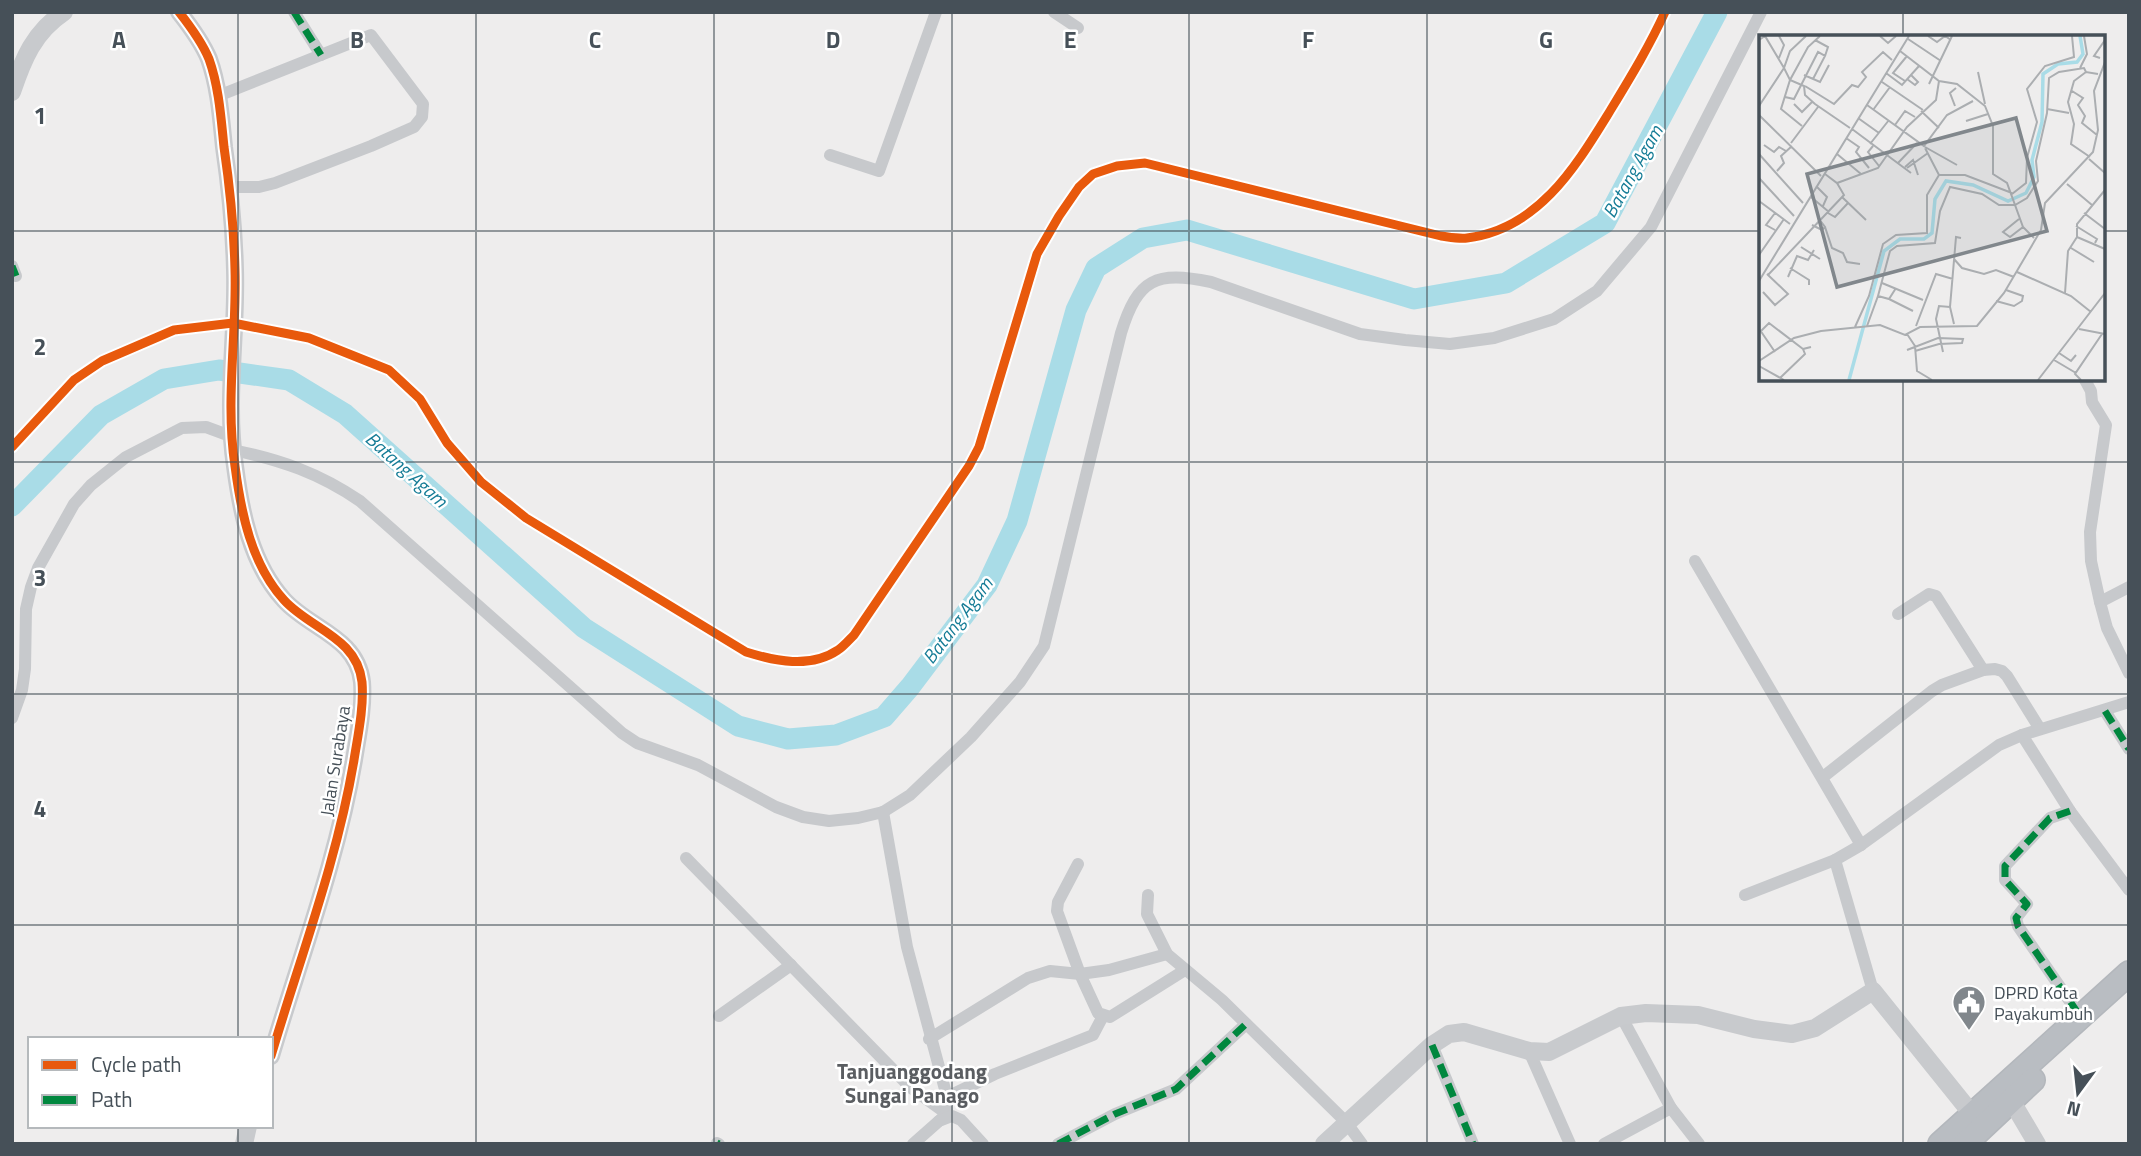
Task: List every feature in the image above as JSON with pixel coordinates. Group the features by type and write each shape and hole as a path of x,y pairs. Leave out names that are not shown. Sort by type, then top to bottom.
{"highway":[{"path":"1940,1144 2129,973"},
{"path":"1965,1144 2129,994"}],"street":[{"path":"12,92 32,42 49,22 64,12"},
{"name":"Jalan Surabaya","path":"178,12 209,59 218,96 235,270 234,465 253,551 267,578 285,602 346,646 357,664 362,682 359,727 338,837 273,1049"},
{"path":"294,12 321,55"},
{"path":"830,155 878,171 936,12"},
{"path":"1054,12 1077,28"},
{"path":"12,447 74,380 102,361 174,330 233,323 309,338 389,370 420,399 447,443 481,482 526,518 746,652 774,661 807,662 837,651 854,635 969,466 979,447 1037,254 1065,206 1093,174 1116,166 1146,163 1441,236 1466,238 1505,227 1523,218 1541,204 1578,163 1648,49 1665,12"},
{"path":"12,718 23,680 26,609 31,587 38,568 74,504 91,485 126,457 182,428 206,427 233,437 261,456 332,482 360,501 595,710 637,743 698,765 776,807 803,817 829,821 883,812 910,795 971,737 1020,682 1044,646 1121,333 1134,299 1147,284 1163,278 1186,277 1211,282 1350,331 1450,344 1493,338 1555,319 1597,292 1651,228 1761,12"},
{"path":"218,96 366,36 375,38 423,104 422,117 418,122 408,130 371,146 275,183 258,187 229,187"},
{"path":"2086,382 2091,391 2092,402 2106,425 2090,532 2091,561 2108,628 2129,673"},
{"path":"1695,561 1861,845"},
{"path":"2100,602 2129,587"},
{"path":"1898,614 1929,594 1936,596 1983,670"},
{"path":"1823,777 1932,691 1983,670 1995,669 2007,677 2040,729"},
{"path":"1745,895 1835,860 1861,845 2000,746 2022,735 2129,702"},
{"path":"2105,711 2129,750"},
{"path":"2022,735 2070,811 2129,890"},
{"path":"2070,811 2050,818 2041,827 2005,866 2005,880 2027,904 2016,918 2018,926 2080,1016"},
{"path":"883,812 907,947 929,1039 947,1097 943,1117"},
{"path":"686,858 911,1088 943,1117"},
{"path":"1835,860 1873,991 1972,1114"},
{"path":"1078,864 1056,911 1098,1013 1110,1017 1185,970"},
{"path":"1148,895 1147,914 1167,954 1222,1000 1346,1122 1362,1144"},
{"path":"929,1039 1028,978 1049,971 1080,974 1108,970 1167,954"},
{"path":"719,1016 791,965"},
{"path":"1324,1144 1432,1045 1449,1034 1464,1032 1530,1051 1549,1052 1622,1016 1678,1013 1792,1034 1815,1028 1873,991"},
{"path":"947,1097 995,1074 1093,1035 1103,1016"},
{"path":"1622,1016 1671,1108 1699,1144"},
{"path":"1058,1144 1115,1114 1176,1089 1246,1024"},
{"path":"1432,1045 1472,1144"},
{"path":"1530,1051 1570,1144"},
{"path":"2011,1100 2037,1144"},
{"path":"1604,1144 1671,1108"},
{"path":"913,1144 943,1117 952,1116 957,1117 983,1144"}],"waterway":[{"name":"Batang Agam","path":"12,506 101,415 164,379 219,370 289,380 345,414 584,628 738,726 788,739 836,735 884,717 987,585 1017,521 1076,310 1096,268 1143,238 1187,230 1414,299 1506,283 1605,223 1717,12"}],"marked path":[{"path":"294,12 321,55"},
{"path":"12,266 16,276"},
{"path":"2105,711 2129,749"},
{"path":"2070,811 2050,818 2005,866 2005,880 2027,904 2016,918 2018,926 2080,1016"},
{"path":"1058,1144 1115,1114 1176,1089 1246,1024"},
{"path":"1432,1045 1473,1144"}],"cycle path":[{"path":"179,12 209,59 221,114 234,255 232,442 244,519 256,554 273,586 295,610 342,644 358,667 362,682 359,731 347,798 317,909 273,1050"},
{"path":"12,447 74,380 102,361 174,330 233,323 309,338 389,370 420,399 447,443 481,482 526,518 746,652 792,662 816,660 838,650 854,635 969,466 979,447 1037,254 1079,187 1093,174 1117,166 1145,163 1441,236 1464,238 1492,232 1515,222 1535,208 1569,173 1625,87 1665,12"}],"place":[{"name":"DPRD Kota Payakumbuh","path":"1969,1032"}],"district":[{"name":"Tanjuanggodang Sungai Panago","path":"912,1083"}]}
